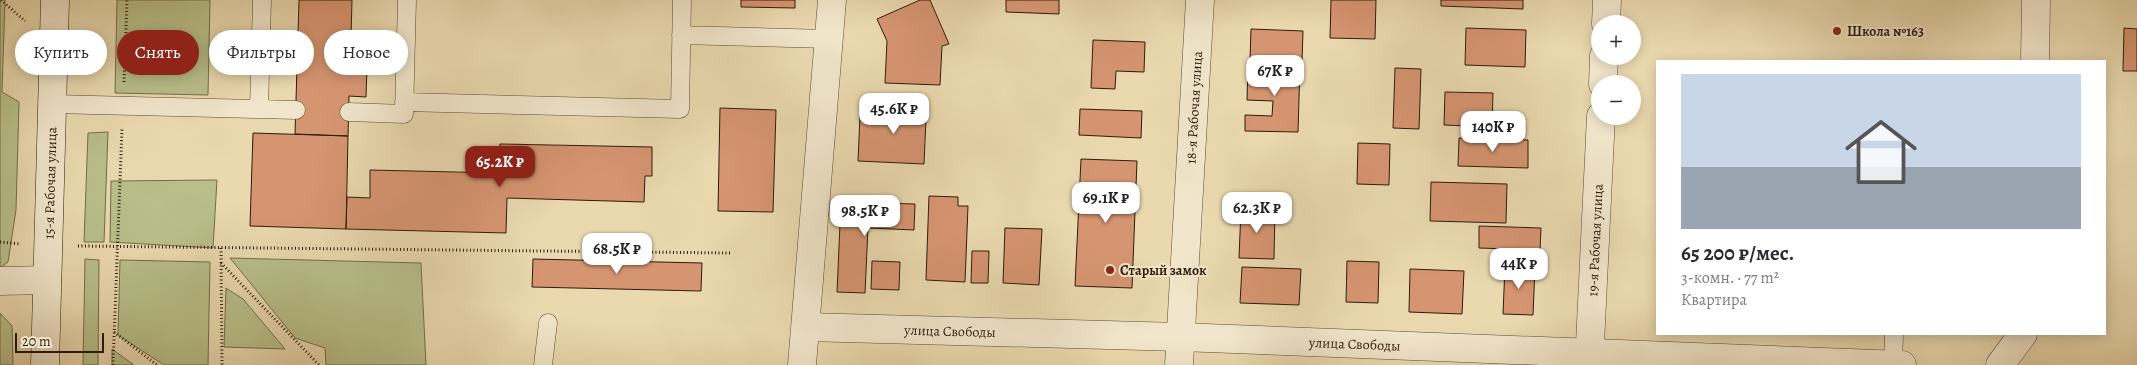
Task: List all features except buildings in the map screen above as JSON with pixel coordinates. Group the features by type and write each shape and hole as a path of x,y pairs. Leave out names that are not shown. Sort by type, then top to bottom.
{"street":[{"name":"15-я Рабочая улица","path":"45,365 55,0"},
{"path":"802,365 832,0"},
{"name":"18-я Рабочая улица","path":"1179,365 1200,0"},
{"path":"1606,15 1607,0"},
{"path":"2035,60 2036,0"},
{"name":"19-я Рабочая улица","path":"1589,358 1601,125"},
{"path":"0,281 47,280"},
{"name":"улица Свободы","path":"806,327 1180,337 1589,358 1902,365"},
{"path":"2000,365 2022,335"}],"lane":[{"path":"259,109 262,0"},
{"path":"349,112 404,114 407,0"},
{"path":"404,102 680,109 682,0"},
{"path":"681,35 829,39"},
{"path":"52,104 296,110"},
{"path":"543,365 548,323"},
{"path":"1893,364 1894,335"}],"path":[{"path":"1,0 26,21"},
{"path":"124,88 127,0"},
{"path":"113,365 122,127"},
{"path":"0,242 24,244"},
{"path":"77,246 730,253"},
{"path":"221,248 222,365"},
{"path":"221,263 319,365"},
{"path":"114,331 157,365"}],"green space":[{"path":"0,0 5,0 2,92 19,102 16,210 8,262 0,268"},
{"path":"117,0 210,0 208,95 115,93"},
{"path":"108,132 104,242 84,242 88,133"},
{"path":"217,180 213,248 110,242 111,181"},
{"path":"230,258 421,263 426,365 326,365 325,348 295,338"},
{"path":"85,259 99,260 98,365 83,365"},
{"path":"120,260 210,262 208,365 164,365 118,335"},
{"path":"226,288 243,299 285,349 224,347"},
{"path":"0,313 12,326 13,365 0,365"},
{"path":"112,349 134,365 112,365"}],"place":[{"name":"Школа №163","path":"1837,31"},
{"name":"Старый замок","path":"1110,270"}]}
